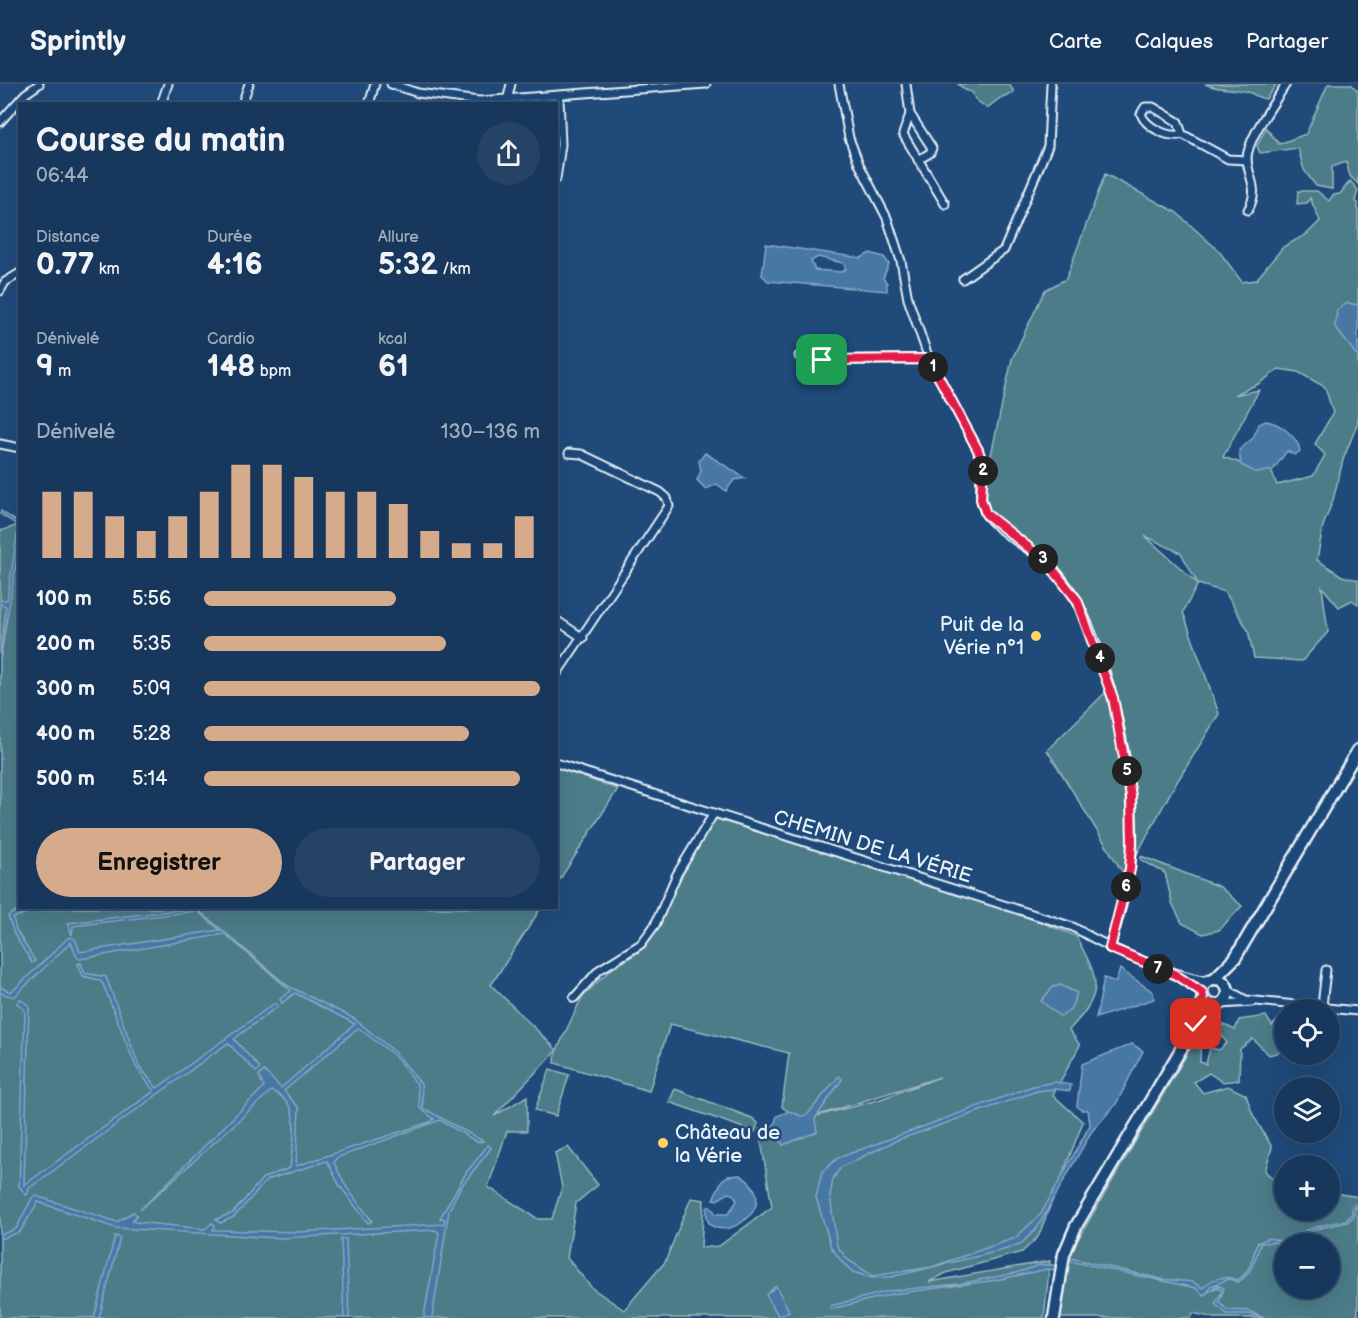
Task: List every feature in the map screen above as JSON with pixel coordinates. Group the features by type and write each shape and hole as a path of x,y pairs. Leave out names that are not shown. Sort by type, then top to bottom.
{"main road":[{"path":"1196,1024 1202,995 1211,980 1235,958 1358,750"},
{"path":"1054,1318 1063,1257 1076,1226 1196,1024 1227,998 1235,958"},
{"path":"1211,980 1222,981 1228,988"},
{"path":"1202,995 1209,1004 1219,1004"}],"street":[{"path":"0,122 25,94 39,84"},
{"path":"162,102 168,84"},
{"path":"243,102 249,84"},
{"path":"370,102 375,84"},
{"path":"391,84 418,93 452,99 507,101 631,88 706,84"},
{"path":"507,101 511,84"},
{"path":"839,84 849,138 859,164 887,218 901,261 908,299 929,359 978,450 983,465 981,499 986,514 1047,562 1072,593 1097,650 1113,698 1131,796 1132,843 1130,869 1110,948"},
{"path":"906,84 910,114 932,148 930,153 918,160"},
{"path":"963,279 1004,250 1048,146 1050,84"},
{"path":"1248,210 1254,200 1253,177 1247,160 1252,142 1286,84"},
{"path":"558,165 561,145 560,97"},
{"path":"1182,134 1178,122 1153,107 1145,107 1141,114 1144,121 1170,136 1182,134 1228,159 1247,160"},
{"path":"910,114 903,134 945,204"},
{"path":"0,291 5,282 18,274"},
{"path":"799,356 822,360 929,359"},
{"path":"0,444 18,448"},
{"path":"558,672 669,509 669,502 660,492 581,454 569,453"},
{"path":"558,621 583,638"},
{"name":"CHEMIN DE LA VÉRIE","path":"558,764 1073,927 1110,948 1174,974 1211,980"},
{"path":"574,998 599,970 641,944 648,935 655,925 677,874 714,813"},
{"path":"1323,999 1326,970"},
{"name":"CHEMIN DE LA VÉRIE","path":"1174,974 1202,995"},
{"path":"1228,988 1246,1000 1274,1002"},
{"path":"1219,1004 1260,1001"},
{"path":"1340,1008 1358,1011"}],"green space":[{"path":"958,84 1009,84 1014,92 1000,98 987,108 975,99 972,92"},
{"path":"1205,84 1276,85 1266,99 1247,92"},
{"path":"1328,84 1351,84 1358,91 1358,184 1350,176 1346,162 1332,167 1332,189 1316,186 1304,170 1298,148 1260,153 1257,146 1266,128 1279,144 1306,134"},
{"path":"1105,174 1176,212 1219,251 1242,282 1256,280 1283,247 1307,234 1320,221 1310,198 1307,203 1297,204 1298,191 1317,191 1329,201 1333,195 1340,194 1350,181 1358,190 1355,201 1358,203 1358,422 1343,460 1333,500 1323,526 1317,560 1342,576 1358,580 1358,604 1352,600 1339,607 1322,587 1328,632 1302,661 1254,658 1248,630 1225,592 1198,584 1183,612 1219,714 1172,790 1125,876 1047,750 1112,686 1080,602 1044,554 1002,529 986,510 987,473 1012,359 1045,290 1066,279","holes":["1279,369 1298,372 1325,387 1333,413 1315,444 1325,455 1313,476 1277,485 1270,468 1249,466 1223,457 1259,390 1234,395 1258,384","1145,536 1181,553 1197,582 1196,582"]},
{"path":"18,525 18,909 540,909 491,985 557,1050 582,997 610,970 639,952 715,818 1020,914 1076,936 1094,975 1094,995 1081,1017 1069,1030 1080,1045 1053,1095 1083,1122 1038,1237 1022,1252 946,1273 929,1282 1050,1261 1044,1318 0,1318 0,531","holes":["670,1024 789,1053 782,1107 800,1120 759,1129 772,1207 719,1246 701,1248 704,1200 691,1198 665,1262 624,1310 592,1288 567,1258 576,1203 598,1185 568,1147 555,1153 562,1187 552,1219 538,1219 488,1187 507,1131 527,1131 527,1096 494,1116 556,1051 555,1063 649,1091","940,1077 878,1100 809,1118"]},
{"path":"558,769 618,789 558,882"},
{"path":"1141,856 1220,887 1242,906 1219,930 1203,934 1182,923 1172,903 1165,873 1141,860"},
{"path":"1266,1016 1272,1026 1274,1024 1274,1054 1269,1055 1253,1039 1240,1049 1239,1080 1222,1082 1209,1073 1194,1082 1203,1093 1228,1086 1246,1095 1253,1115 1272,1147 1265,1171 1274,1180 1274,1221 1340,1221 1340,1194 1358,1197 1358,1318 1215,1318 1193,1313 1191,1318 1060,1318 1066,1268 1078,1239 1201,1030 1200,1062 1206,1064 1210,1048 1219,1050 1227,1043 1218,1030 1222,1024 1235,1030 1239,1020"},
{"path":"550,1069 569,1075 556,1116 535,1110"},
{"path":"675,1089 752,1118 758,1123 755,1132 669,1102"}],"water":[{"path":"766,244 861,258 870,253 884,257 889,264 883,278 887,283 887,291 768,281 762,275","holes":["818,257 843,263 846,269 842,272 815,270 811,261"]},
{"path":"1347,303 1358,305 1358,357 1335,327 1337,310"},
{"path":"1266,421 1288,432 1296,441 1300,451 1295,455 1287,451 1273,470 1257,473 1241,465 1239,450 1253,438 1259,424"},
{"path":"705,453 745,478 734,480 726,491 717,484 706,489 697,480 701,471 699,461"},
{"path":"1,511 18,522 18,529 16,524 0,514"},
{"path":"18,529 18,551 0,661 6,606 0,604 0,600 7,600"},
{"path":"19,909 56,909 29,912 13,918 16,930 35,961 32,963 14,934 8,916"},
{"path":"197,909 288,986 353,1018 395,1052 421,1084 423,1108 483,1141 477,1142 440,1120 336,1158 334,1163 347,1188 372,1221 368,1223 340,1186 327,1161 267,1180 234,1217 220,1223 216,1219 233,1213 263,1178 290,1168 294,1134 292,1113 288,1104 271,1091 140,1210 264,1087 259,1076 264,1071 281,1088 355,1024 295,993 282,1003 280,999 291,991 225,934 80,959 71,942 14,997 0,993 0,987 10,992 15,989 69,937 75,939 80,952 220,930 197,911 73,926 72,935 68,923","holes":["358,1028 393,1054 417,1084 420,1108 434,1119 430,1122 296,1166 299,1108 284,1091"]},
{"path":"81,963 85,973 106,977 139,1066 157,1088 275,1003 278,1006 234,1039 260,1068 256,1072 228,1043 28,1189 29,1192 26,1195 19,1186 25,1010 17,1003 20,999 29,1006 24,1185 154,1091 136,1067 103,984 99,980 83,976 78,964"},
{"path":"1120,969 1153,992 1154,999 1096,1018 1104,978 1116,982"},
{"path":"1060,985 1077,993 1071,1008 1061,1017 1041,1001 1053,987"},
{"path":"1132,1044 1143,1051 1116,1104 1092,1131 1037,1228 1022,1243 1004,1250 891,1277 872,1278 853,1272 831,1247 816,1197 822,1172 838,1158 1033,1086 1055,1082 1071,1085 1070,1091 1054,1089 1037,1091 895,1141 841,1167 833,1179 830,1196 837,1246 848,1260 873,1276 932,1267 1015,1238 1041,1214 1090,1125 1088,1110 1081,1110 1077,1106 1082,1064"},
{"path":"839,1076 842,1079 815,1119 817,1132 783,1145 773,1128 777,1116 789,1111 801,1116 807,1115"},
{"path":"488,1145 491,1148 460,1188 449,1210 432,1318 424,1318 424,1316 439,1233 436,1230 278,1238 116,1228 38,1202 20,1232 0,1239 0,1235 16,1229 32,1198 36,1196 117,1222 133,1212 137,1215 132,1221 135,1222 205,1229 212,1223 215,1225 213,1230 298,1232 444,1224 445,1219 440,1218 466,1173"},
{"path":"740,1175 754,1188 757,1202 751,1213 741,1223 729,1228 717,1228 709,1222 707,1208 710,1206 716,1214 728,1214 737,1201 734,1195 729,1193 717,1200 713,1199 722,1180 728,1176"},
{"path":"1356,1204 1358,1209 1355,1207 1354,1216 1347,1222 1308,1233 1299,1233 1346,1220 1352,1214 1352,1206"},
{"path":"115,1236 120,1238 99,1318 94,1318"},
{"path":"1269,1238 1274,1239 1274,1242 1261,1243 1253,1265 1243,1278 1238,1282 1229,1279 1210,1286 1208,1292 1217,1285 1224,1288 1219,1302 1227,1310 1249,1311 1264,1318 1249,1314 1227,1314 1215,1304 1222,1291 1217,1287 1203,1295 1196,1288 1069,1261 1070,1258 1161,1279 1193,1282 1203,1288 1218,1278 1228,1278 1237,1280 1242,1277 1251,1264 1257,1243"},
{"path":"341,1239 346,1239 349,1318 344,1318"},
{"path":"1056,1256 1058,1256 1051,1318 1055,1270 1047,1269 997,1280 893,1294 831,1309 830,1306 889,1291 958,1284 1016,1273 1040,1265 1055,1265"},
{"path":"776,1286 789,1311 779,1317 766,1295"}],"place":[{"name":"Puit de la Vérie n°1","path":"1036,636"},
{"name":"Château de la Vérie","path":"663,1143"}],"route":[{"path":"822,360 851,360 866,357 929,359 978,450 983,465 981,499 986,514 1047,562 1077,600 1113,698 1131,796 1130,869 1110,948 1141,963 1174,974 1202,992 1203,997 1196,1024"}]}
